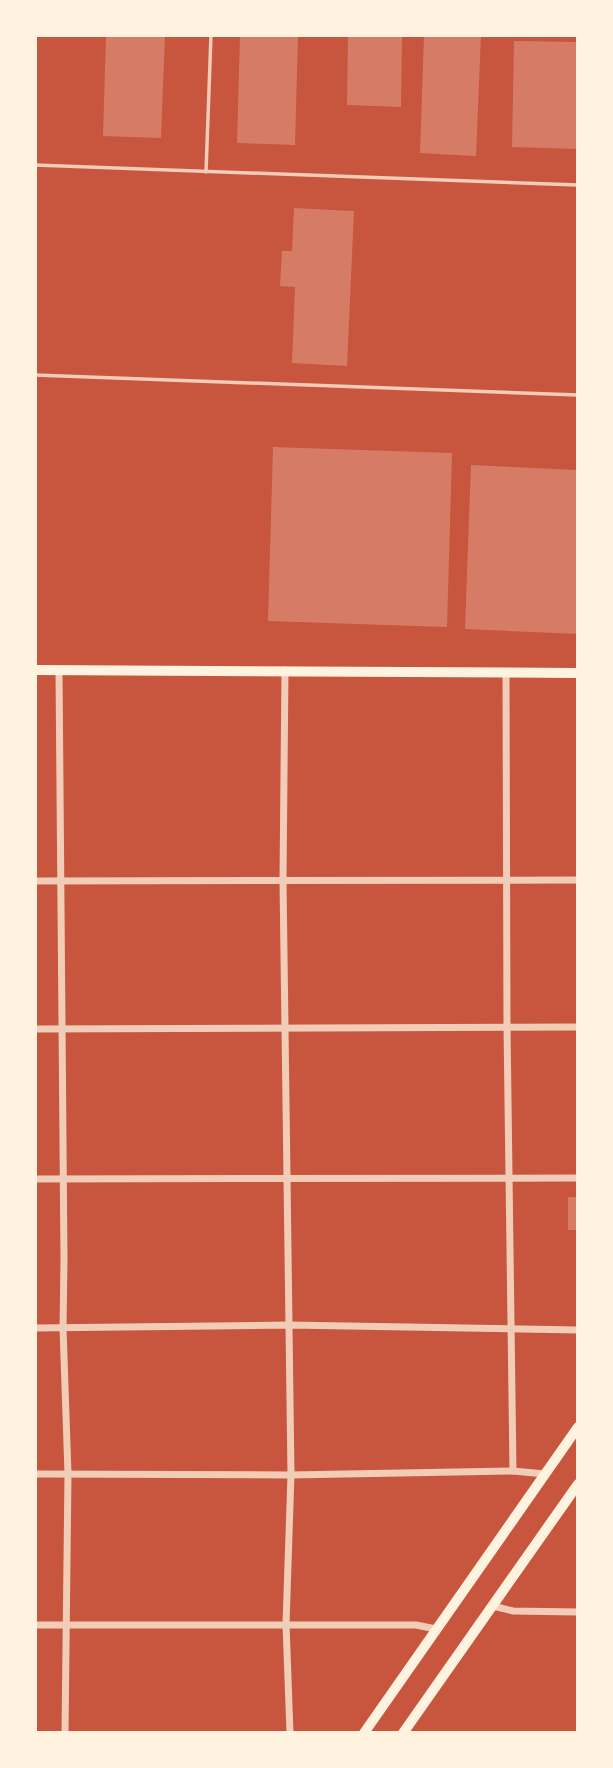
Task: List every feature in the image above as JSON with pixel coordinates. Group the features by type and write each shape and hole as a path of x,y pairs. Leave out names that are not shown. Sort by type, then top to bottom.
{"main road":[{"path":"35,670 578,673"},
{"path":"364,1733 578,1427"},
{"path":"403,1733 578,1484"}],"street":[{"path":"59,670 63,1328 68,1474 65,1733"},
{"path":"285,670 283,880 291,1475 286,1624 290,1733"},
{"path":"506,674 507,1027 513,1471"},
{"path":"35,881 578,880"},
{"path":"35,1029 578,1027"},
{"path":"35,1180 578,1178"},
{"path":"35,1328 289,1325 578,1330"},
{"path":"35,1474 291,1475 513,1471 545,1474"},
{"path":"493,1606 513,1611 578,1612"},
{"path":"35,1625 416,1625 436,1629"}],"lane":[{"path":"206,172 211,35"},
{"path":"35,165 578,186"},
{"path":"35,375 578,395"}],"building":[{"path":"106,35 165,35 161,138 103,136"},
{"path":"240,35 298,35 295,145 237,143"},
{"path":"348,35 402,36 401,107 347,105"},
{"path":"424,35 481,35 476,156 420,153"},
{"path":"514,41 578,42 578,149 512,147"},
{"path":"294,208 354,211 347,366 292,363 295,287 280,286 282,251 292,251"},
{"path":"273,447 452,453 447,627 268,621"},
{"path":"471,465 578,470 578,634 465,629"},
{"path":"568,1197 578,1197 578,1230 568,1230"}]}
